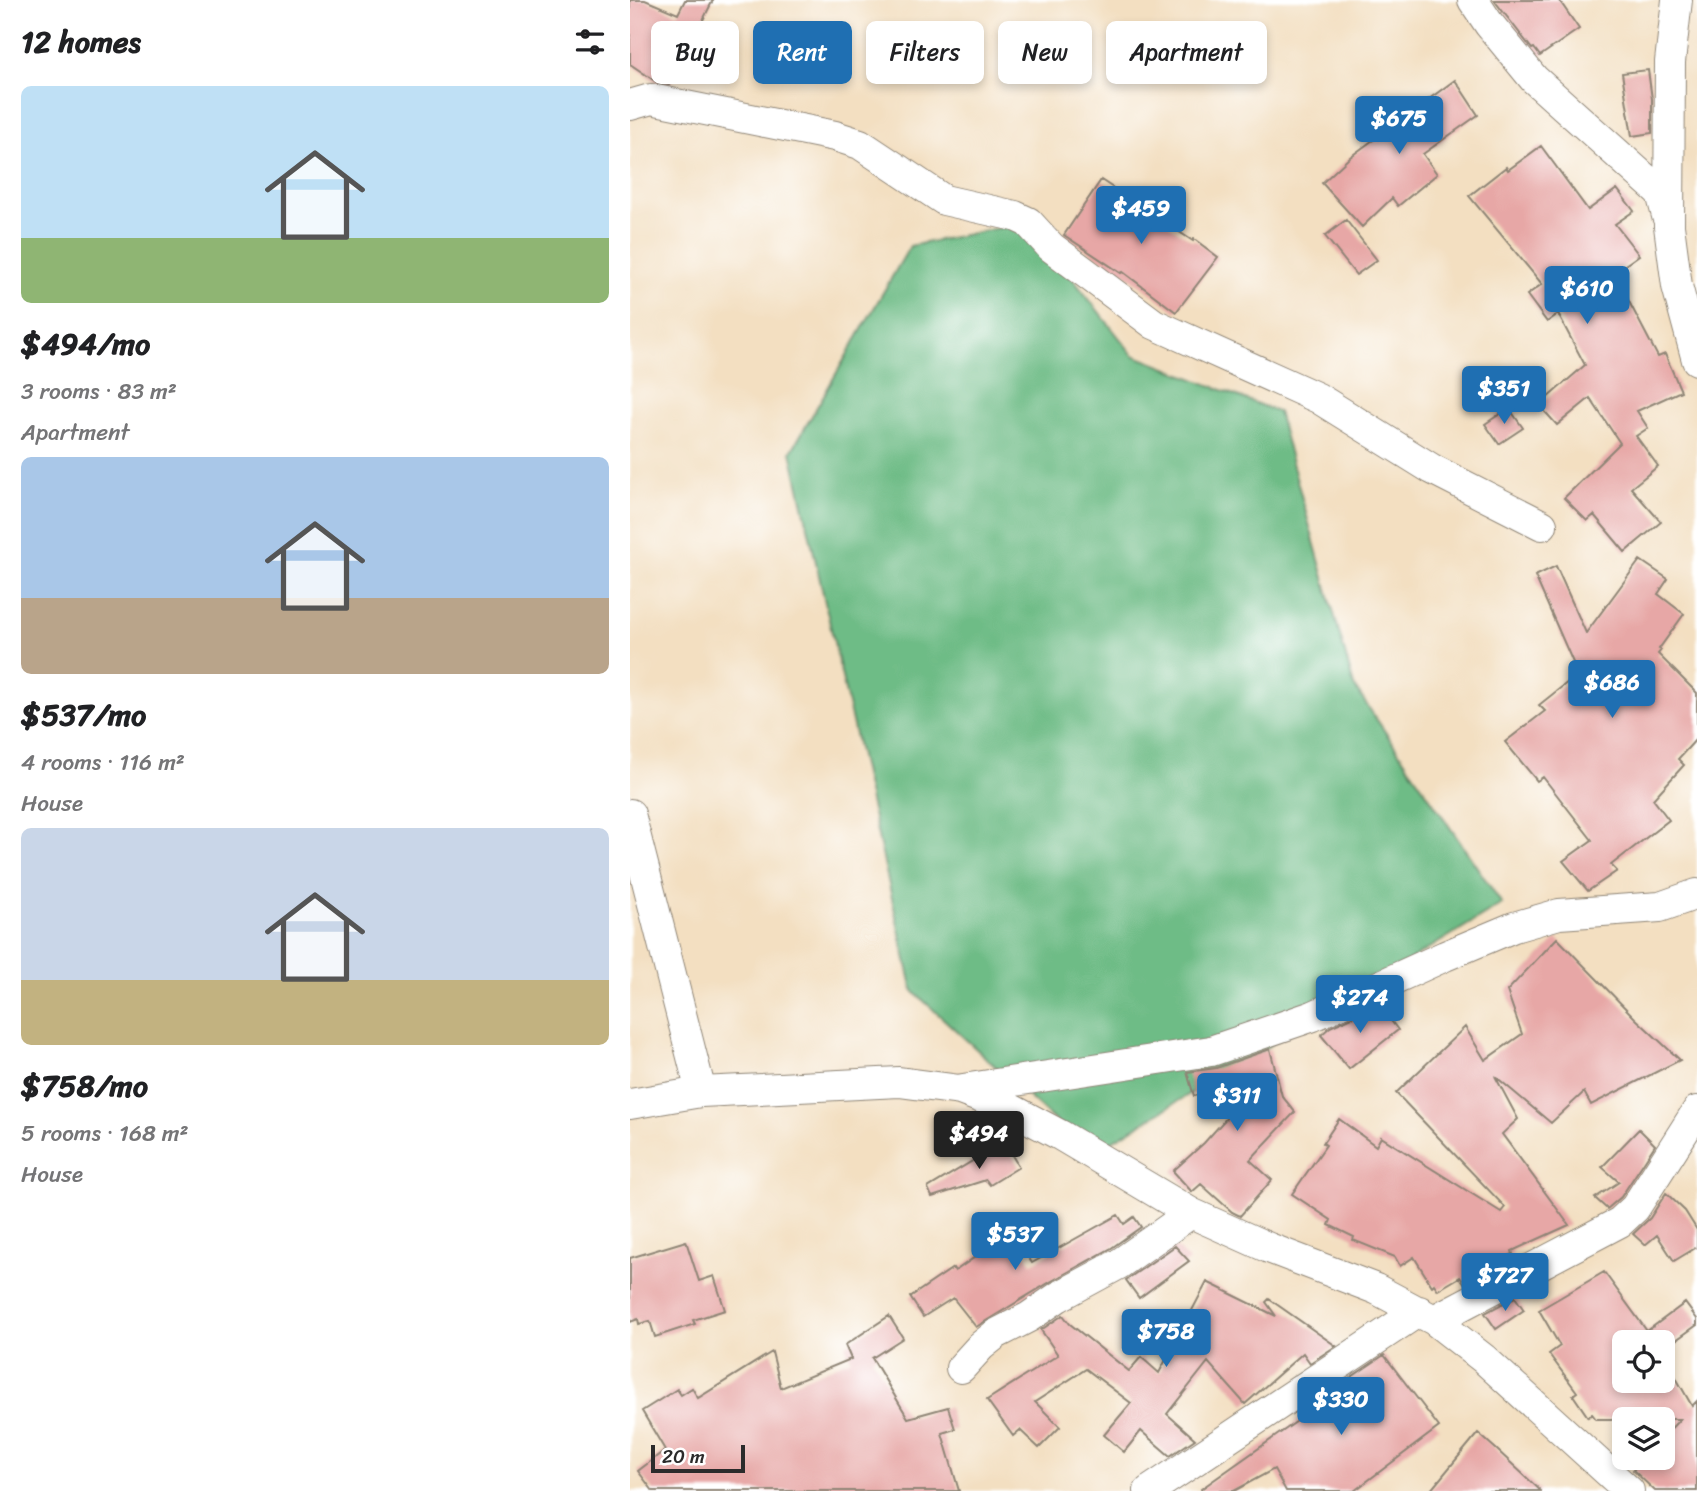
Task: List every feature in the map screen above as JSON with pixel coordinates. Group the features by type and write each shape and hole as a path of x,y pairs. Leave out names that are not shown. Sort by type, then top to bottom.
{"street":[{"path":"1473,0 1534,79 1661,193 1670,226"},
{"path":"1677,0 1670,62 1670,226 1677,286 1697,360"},
{"path":"630,105 651,99 835,136 860,144 944,200 1014,216 1028,222 1051,247 1154,324 1318,398 1432,469 1542,525"},
{"path":"630,814 701,1092"},
{"path":"960,1090 1211,1051 1313,1016 1514,927 1559,914 1660,907 1697,894"},
{"path":"630,1104 701,1092 900,1082 960,1090 1012,1109 1191,1213 1269,1248 1376,1289 1427,1315 1485,1359 1629,1491"},
{"path":"1149,1491 1427,1315 1620,1222 1635,1209 1697,1111"},
{"path":"961,1368 996,1334 1119,1264 1191,1213"}],"green space":[{"path":"1028,222 1133,355 1278,412 1354,686 1502,904 1091,1154 913,991 791,452 910,246"}],"building":[{"path":"630,0 645,0 678,14 685,0 713,0 702,21 651,21 651,78 630,64"},
{"path":"1494,0 1559,0 1579,29 1540,56"},
{"path":"1648,70 1652,99 1652,133 1632,136 1622,73"},
{"path":"1455,80 1478,115 1423,154 1437,174 1398,206 1392,198 1362,227 1322,183 1350,157"},
{"path":"1541,146 1588,210 1617,189 1634,211 1615,224 1639,255 1614,273 1658,357 1665,354 1681,391 1637,411 1648,428 1636,436 1658,466 1631,488 1661,522 1625,552 1594,515 1587,521 1564,498 1620,443 1590,398 1557,425 1539,405 1585,365 1558,314 1547,322 1527,295 1542,284 1469,196 1506,167 1508,170"},
{"path":"1101,180 1218,257 1176,312 1123,272 1064,235"},
{"path":"1346,220 1377,260 1356,275 1325,236"},
{"path":"1509,408 1523,428 1499,444 1485,424"},
{"path":"1640,560 1668,579 1658,594 1684,614 1658,654 1697,693 1697,738 1678,759 1684,765 1653,799 1669,820 1611,865 1617,871 1588,891 1563,861 1592,840 1543,777 1537,781 1505,742 1545,711 1539,705 1578,674 1535,576 1556,566 1586,633"},
{"path":"1557,938 1680,1060 1591,1105 1584,1092 1551,1123 1495,1076 1518,1119 1502,1134 1569,1225 1512,1251 1513,1254 1492,1264 1495,1268 1465,1284 1460,1277 1438,1290 1434,1284 1432,1286 1414,1257 1400,1266 1395,1257 1353,1240 1354,1237 1329,1225 1331,1220 1292,1194 1326,1145 1323,1143 1339,1119 1376,1146 1381,1137 1501,1212 1505,1207 1396,1093 1465,1027 1485,1060 1522,1034 1507,991"},
{"path":"1379,1005 1398,1030 1349,1069 1321,1035 1330,1027"},
{"path":"1270,1049 1282,1096 1295,1112 1250,1160 1272,1180 1240,1216 1201,1184 1192,1192 1173,1171 1204,1143 1265,1075 1194,1096 1187,1072 1216,1068"},
{"path":"1639,1129 1655,1145 1621,1197 1607,1209 1595,1198 1619,1182 1602,1167"},
{"path":"1004,1142 1019,1167 990,1185 986,1180 932,1197 928,1188"},
{"path":"1666,1193 1685,1211 1697,1230 1697,1247 1674,1261 1657,1235 1645,1245 1633,1234 1650,1218"},
{"path":"1118,1215 1124,1224 1134,1217 1141,1227 1110,1249 976,1327 953,1298 923,1317 910,1297 953,1268 955,1271 1011,1232 1032,1263"},
{"path":"686,1241 699,1281 714,1276 725,1310 693,1320 695,1324 655,1337 650,1321 639,1324 638,1319 630,1322 630,1258"},
{"path":"1175,1246 1189,1261 1139,1298 1126,1280"},
{"path":"1604,1272 1646,1330 1612,1330 1612,1393 1675,1393 1675,1376 1692,1406 1697,1401 1697,1491 1655,1491 1633,1470 1675,1470 1675,1424 1680,1419 1675,1419 1675,1407 1612,1407 1612,1419 1596,1419 1592,1414 1588,1417 1573,1395 1577,1392 1549,1354 1560,1346 1539,1310"},
{"path":"1207,1282 1276,1316 1266,1302 1269,1299 1336,1346 1310,1363 1303,1353 1245,1404 1208,1362 1167,1414 1195,1439 1170,1456 1141,1431 1124,1452 1104,1435 1131,1403 1086,1369 1035,1402 1060,1427 1039,1448 1020,1430 1013,1436 987,1400 1058,1355 1041,1330 1063,1315 1070,1324 1129,1371 1141,1357 1159,1373"},
{"path":"1515,1297 1524,1310 1496,1329 1485,1313"},
{"path":"1685,1303 1697,1319 1697,1325 1675,1341 1675,1330 1648,1330"},
{"path":"889,1316 903,1338 872,1358 908,1418 948,1407 955,1429 942,1433 959,1491 653,1491 638,1471 665,1450 642,1411 677,1389 681,1395 692,1388 698,1398 772,1352 781,1388 851,1359 845,1345"},
{"path":"1384,1355 1439,1427 1354,1491 1286,1491 1274,1469 1234,1491 1202,1491 1201,1489 1334,1395 1331,1391"},
{"path":"1478,1433 1496,1449 1541,1491 1430,1491"}]}
